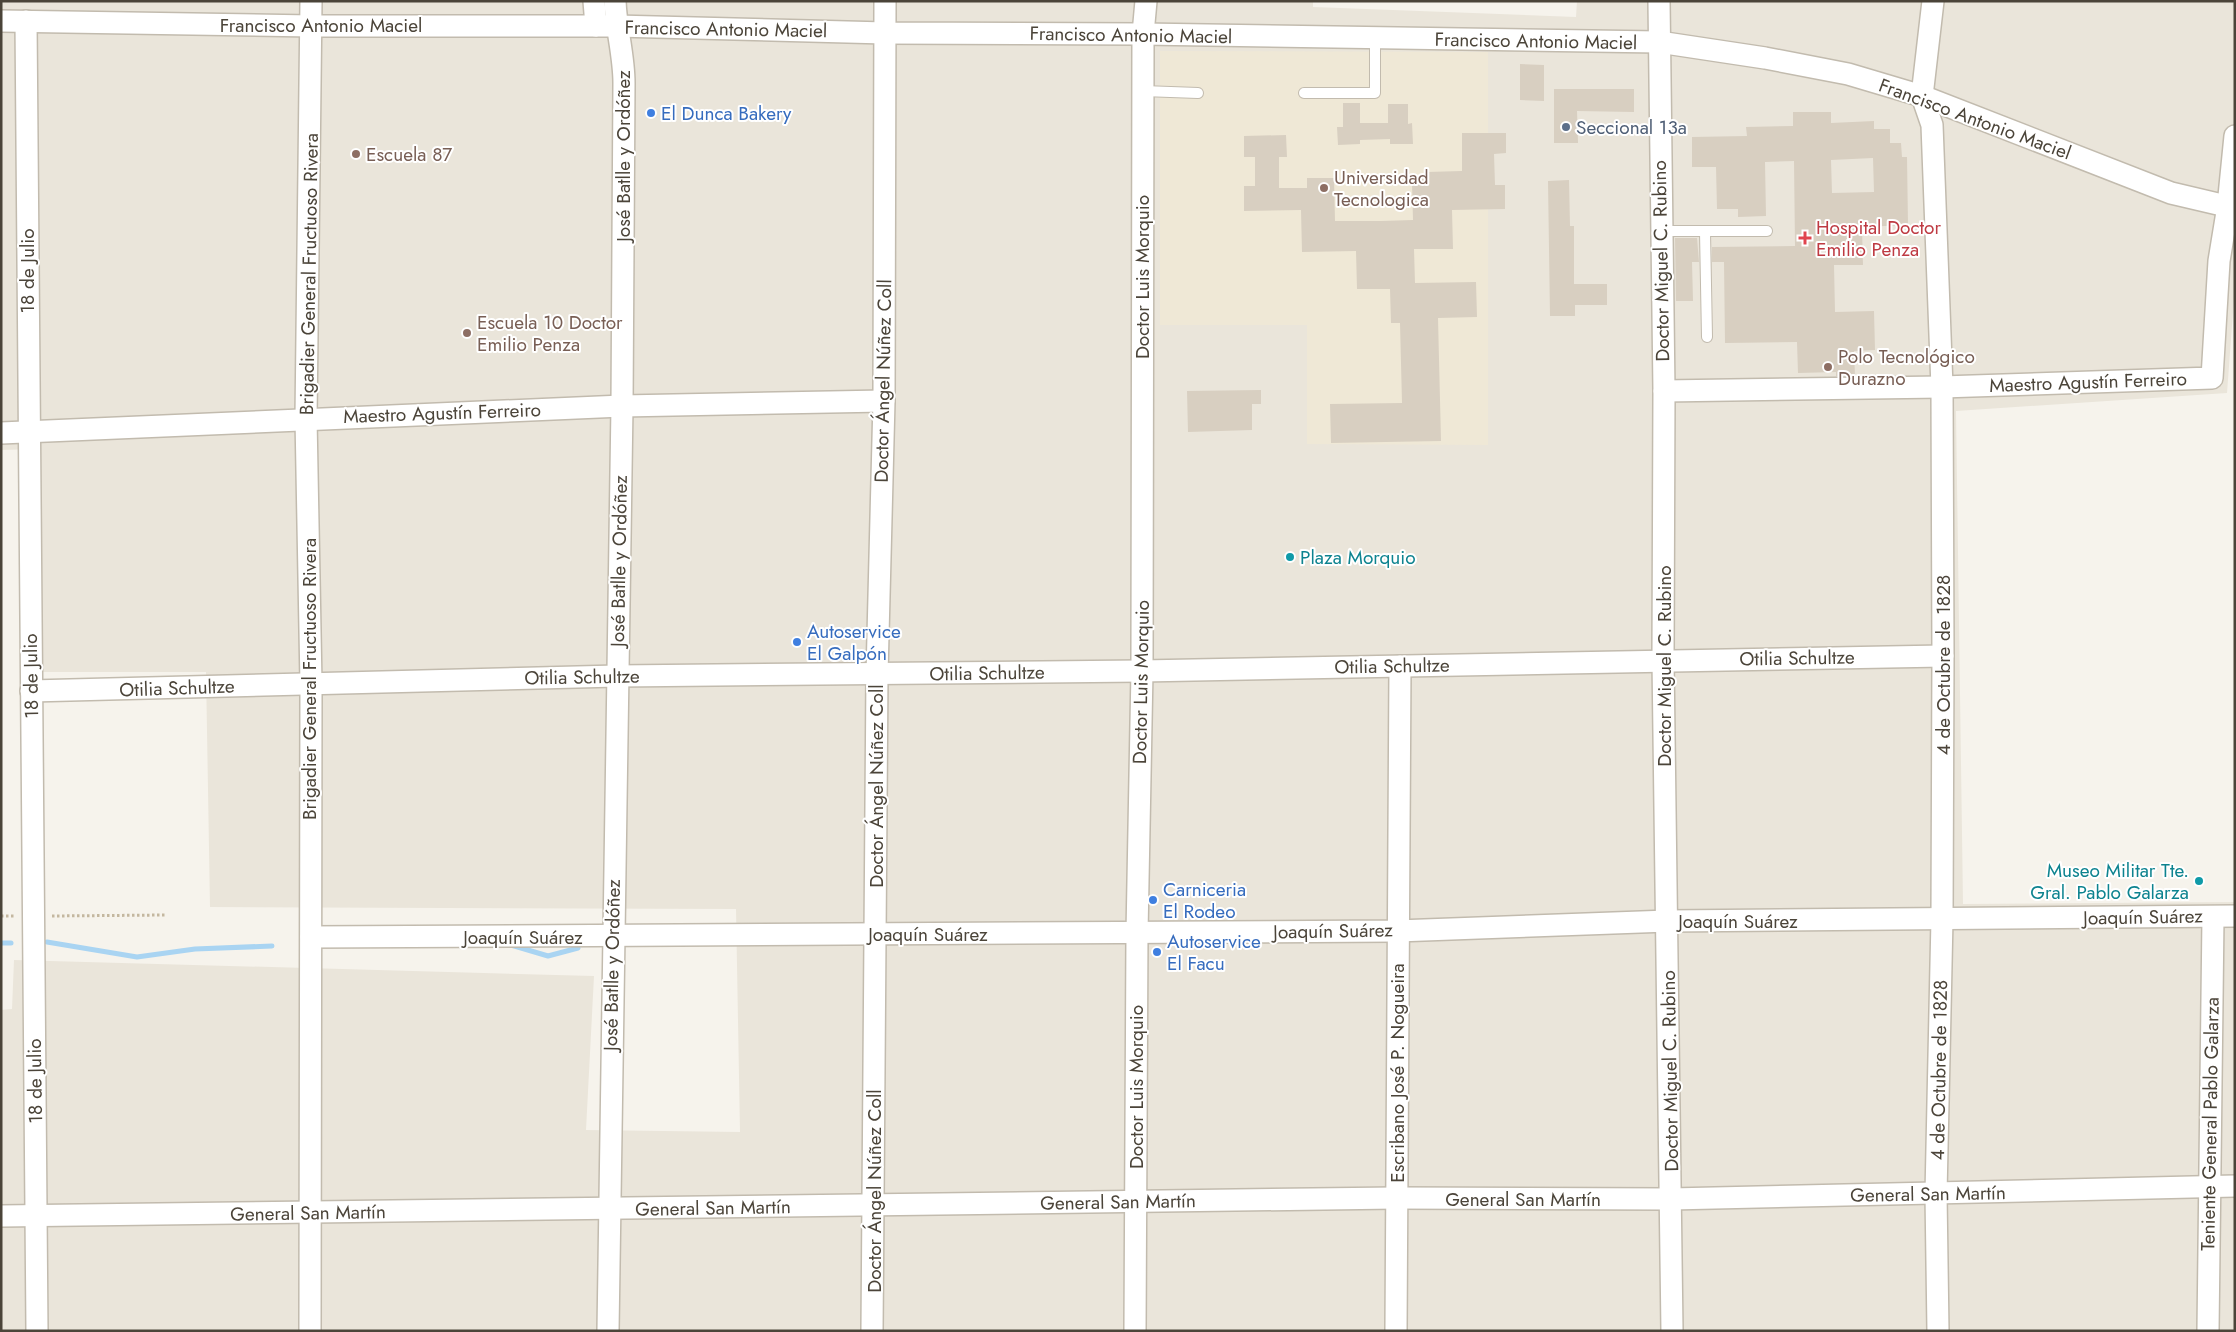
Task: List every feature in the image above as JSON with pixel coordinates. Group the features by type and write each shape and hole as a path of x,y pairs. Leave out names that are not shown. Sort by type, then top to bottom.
{"street":[{"name":"Brigadier General Fructuoso Rivera","path":"310,1 312,26 306,418 311,684 310,1331"},
{"name":"José Batlle y Ordóñez","path":"594,1 624,59 622,406 612,937 608,1331"},
{"name":"José Batlle y Ordóñez","path":"606,26 614,1"},
{"name":"Doctor Ángel Núñez Coll","path":"872,1331 877,674 884,401 885,1"},
{"name":"Doctor Luis Morquio","path":"1135,1331 1137,933 1142,671 1142,34 1146,1"},
{"name":"Doctor Miguel C. Rubino","path":"1659,1 1660,231 1664,391 1663,660 1672,1331"},
{"name":"4 de Octubre de 1828","path":"1933,1 1922,96 1932,125 1942,387 1942,919 1936,1194 1938,1331"},
{"name":"Francisco Antonio Maciel","path":"1,20 312,26 606,26 885,33 1142,34 1658,42 1765,58 1848,74 1922,96 2171,193 2231,207"},
{"name":"18 de Julio","path":"26,21 37,1331"},
{"path":"2231,207 2235,136"},
{"name":"Maestro Agustín Ferreiro","path":"1664,391 1942,387 2212,378 2219,261 2231,207"},
{"name":"Maestro Agustín Ferreiro","path":"1,433 306,418 622,406 884,401"},
{"name":"Otilia Schultze","path":"31,692 617,676 1142,671 1943,656"},
{"name":"Escribano José P. Nogueira","path":"1396,1331 1400,666"},
{"name":"Joaquín Suárez","path":"311,937 612,937 1397,931 1668,921 2235,916"},
{"name":"Teniente General Pablo Galarza","path":"2208,1331 2208,1186 2213,917"},
{"name":"General San Martín","path":"1,1216 1396,1198 1671,1199 2235,1186"}],"lane":[{"path":"1304,93 1375,93 1375,39"},
{"path":"1143,91 1198,93"},
{"path":"1660,231 1767,231"},
{"path":"1705,232 1707,337"}],"path":[{"path":"1,916 166,916"}],"shaded area":[{"path":"1,1 1313,1 1313,7 1576,17 1577,1 2235,1 2235,285 2227,393 1956,411 1963,904 2235,902 2235,1331 1,1331 1,1010 12,1009 14,960 594,976 586,1130 740,1132 736,909 210,907 206,672 43,672 38,449 1,450"},
{"name":"Universidad Tecnologica","path":"1160,51 1488,52 1488,445 1307,444 1307,325 1160,325"}],"building":[{"path":"1520,64 1544,65 1544,101 1520,100"},
{"name":"Seccional 13a","path":"1554,89 1634,89 1634,112 1577,111 1578,143 1554,143"},
{"path":"1343,103 1360,103 1360,123 1388,123 1388,104 1408,104 1408,124 1412,123 1413,144 1390,144 1390,139 1360,140 1360,144 1338,145 1337,127 1343,127"},
{"path":"1793,112 1831,112 1831,123 1874,121 1874,129 1890,129 1890,143 1901,143 1902,157 1907,157 1908,225 1862,227 1863,265 1834,265 1835,312 1874,311 1875,350 1854,351 1855,376 1836,376 1836,372 1798,373 1797,342 1725,343 1724,262 1712,262 1712,247 1795,246 1794,161 1765,162 1766,216 1738,217 1738,209 1717,209 1716,167 1692,167 1692,137 1747,136 1746,127 1793,126","holes":["1873,158 1874,192 1832,193 1831,160"]},
{"path":"1462,133 1506,133 1506,153 1494,154 1495,185 1505,185 1505,209 1452,210 1453,249 1414,249 1415,283 1476,282 1477,317 1438,318 1441,441 1331,443 1330,404 1402,403 1400,323 1391,323 1390,289 1357,289 1356,251 1302,252 1301,210 1244,211 1244,186 1255,186 1255,157 1244,157 1244,136 1286,135 1287,157 1279,157 1279,188 1307,188 1307,178 1334,178 1335,221 1381,221 1413,220 1412,183 1416,183 1416,177 1427,177 1427,172 1462,171"},
{"path":"1569,180 1570,226 1574,226 1574,284 1607,284 1607,305 1575,305 1575,316 1550,316 1548,181"},
{"path":"1675,238 1697,238 1699,262 1692,262 1693,301 1676,301"},
{"path":"1261,390 1261,404 1252,404 1252,430 1188,432 1187,391"}],"waterway":[{"path":"47,942 137,957 195,949 272,946"},
{"path":"1,943 11,943"},
{"path":"511,945 548,956 578,948"}],"place":[{"name":"El Dunca Bakery","path":"651,113"},
{"name":"Seccional 13a","path":"1566,127"},
{"name":"Escuela 87","path":"356,154"},
{"name":"Universidad Tecnologica","path":"1324,188"},
{"name":"Hospital Doctor Emilio Penza","path":"1805,238"},
{"name":"Escuela 10 Doctor Emilio Penza","path":"467,333"},
{"name":"Polo Tecnológico Durazno","path":"1828,367"},
{"name":"Plaza Morquio","path":"1290,557"},
{"name":"Autoservice El Galpón","path":"797,642"},
{"name":"Museo Militar Tte. Gral. Pablo Galarza","path":"2199,881"},
{"name":"Carniceria El Rodeo","path":"1153,900"},
{"name":"Autoservice El Facu","path":"1157,952"}]}
